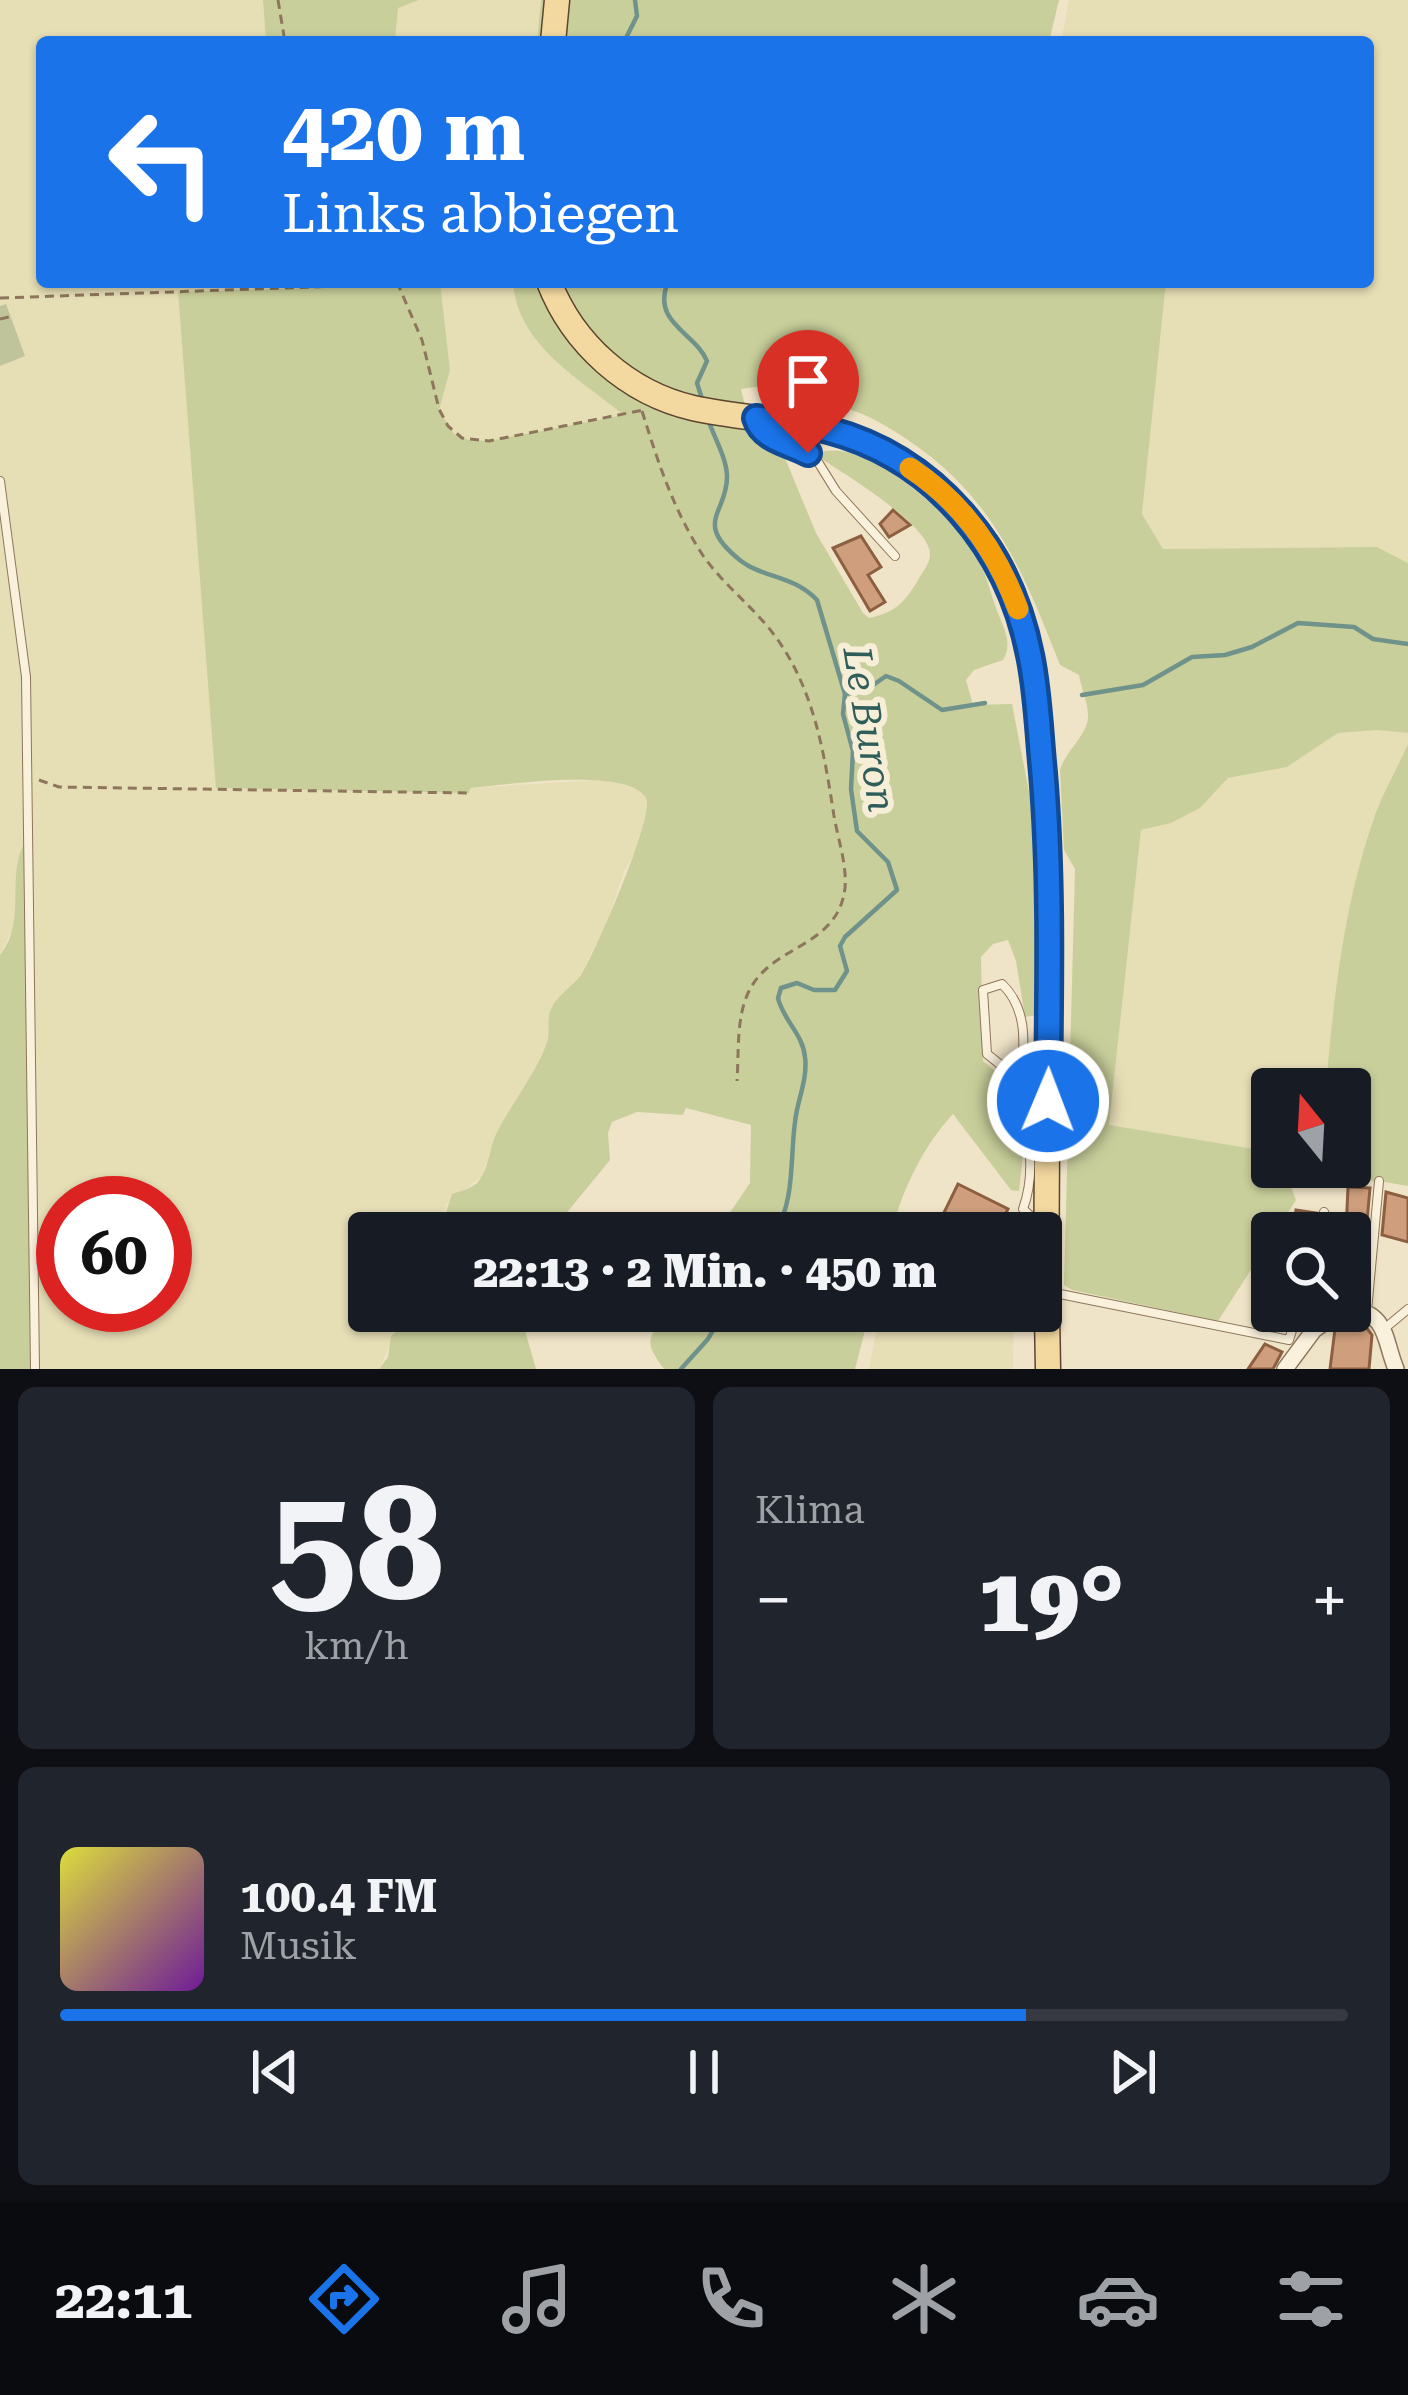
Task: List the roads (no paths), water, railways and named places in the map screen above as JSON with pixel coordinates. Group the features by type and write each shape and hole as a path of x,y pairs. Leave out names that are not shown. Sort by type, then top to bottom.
{"main road":[{"path":"554,36 557,0"},
{"path":"552,288 583,341 645,401 830,430 872,447 918,472 957,506 987,545 1015,600 1034,678 1048,847 1046,1212"},
{"path":"1047,1332 1048,1369"}],"street":[{"path":"1371,1319 1384,1329 1396,1369"},
{"path":"1285,1369 1295,1344 1311,1332"}],"lane":[{"path":"756,418 759,427 818,462 836,491 895,556"},
{"path":"0,481 24,651 35,1369"},
{"path":"1021,1081 987,1054 983,990 1002,984 1016,998 1023,1035 1021,1081 1033,1162 1025,1212"},
{"path":"1371,1233 1379,1181"},
{"path":"1062,1294 1295,1344 1296,1332"},
{"path":"1384,1329 1408,1309"}],"waterway":[{"name":"Le Buron","path":"627,36 637,16 635,0"},
{"name":"Le Buron","path":"666,288 665,308 670,317 707,361 697,383 702,399"},
{"name":"Le Buron","path":"709,422 726,470 726,490 716,518 718,537 750,567 798,586 817,600 845,694 843,714 853,751 851,789 857,831 888,862 897,890 845,937 840,946 847,971 835,990 814,990 797,983 781,988 778,998 801,1041 806,1065 783,1212"},
{"path":"1082,695 1143,685 1192,657 1252,647 1298,623 1354,627 1373,639 1408,644"},
{"path":"845,694 866,690 886,676 942,710 985,703"},
{"name":"Le Buron","path":"681,1369 712,1332"}]}
